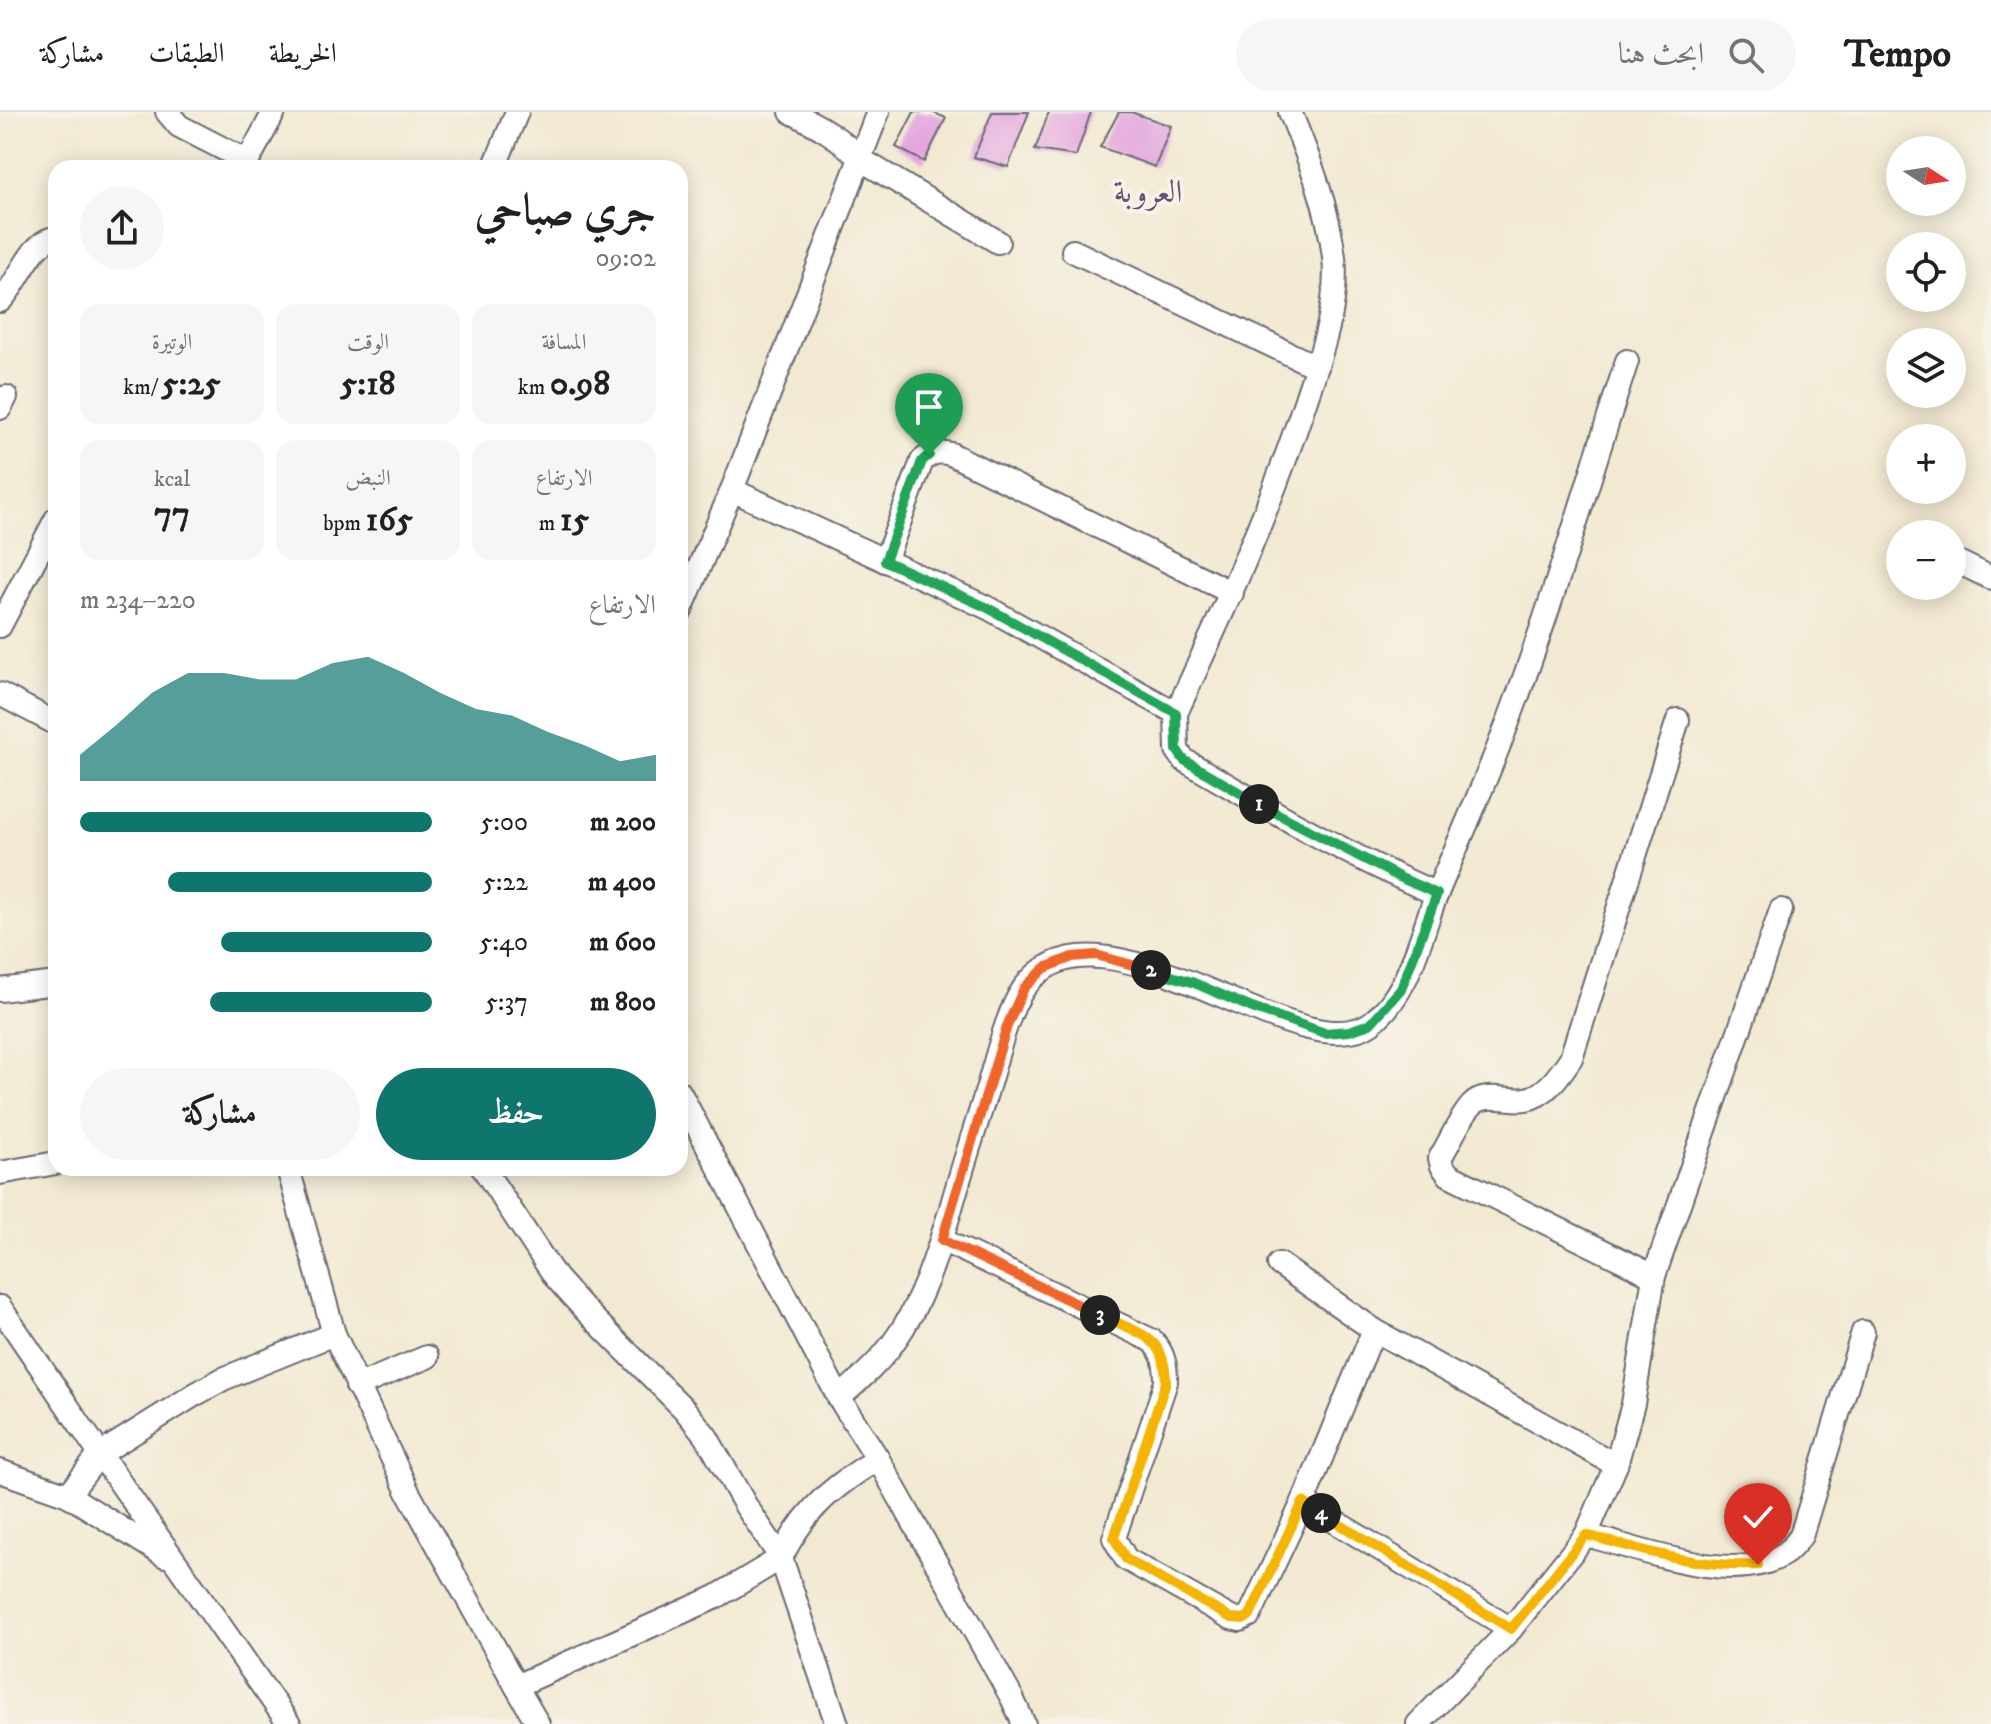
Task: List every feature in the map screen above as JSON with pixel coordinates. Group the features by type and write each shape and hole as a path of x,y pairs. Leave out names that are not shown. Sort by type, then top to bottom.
{"street":[{"path":"167,112 179,126 237,160"},
{"path":"249,160 274,112"},
{"path":"497,160 517,112"},
{"path":"791,112 846,143 860,159 998,242"},
{"path":"688,593 732,490 878,112"},
{"path":"1290,112 1309,157 1326,213 1334,259 1333,304 1317,367 1283,469 1232,593 1176,713 1177,750 1184,760 1274,813 1437,894"},
{"path":"0,301 13,288 35,249 48,238"},
{"path":"1073,251 1317,367"},
{"path":"839,1398 870,1370 893,1343 910,1316 942,1240 1007,1026 1024,988 1045,968 1072,957 1096,955 1192,982 1252,1008 1325,1033 1349,1031 1370,1024 1401,989 1495,756 1550,599 1627,361"},
{"path":"885,561 922,461 939,451 951,454 1232,593"},
{"path":"732,490 988,608 1176,713"},
{"path":"0,626 8,591 48,531"},
{"path":"1966,566 1991,578"},
{"path":"0,694 48,719"},
{"path":"1654,1276 1449,1175 1440,1158 1473,1103 1486,1098 1527,1099 1546,1089 1571,1058 1678,720"},
{"path":"1418,1724 1511,1629 1586,1535 1616,1465 1633,1404 1654,1276 1781,910"},
{"path":"0,990 48,984"},
{"path":"688,1108 839,1398 878,1459 1024,1724"},
{"path":"0,1173 48,1164"},
{"path":"290,1176 334,1334 357,1386 408,1492 538,1724"},
{"path":"488,1176 556,1278 684,1409 706,1436 746,1506 781,1558 837,1724"},
{"path":"942,1240 1153,1341 1160,1348 1166,1361 1166,1382 1114,1538 1126,1559 1231,1618 1245,1619 1250,1615 1303,1502 1374,1330"},
{"path":"1279,1264 1374,1330 1616,1465"},
{"path":"0,1307 289,1724"},
{"path":"1586,1535 1693,1563 1726,1567 1758,1565 1785,1554 1801,1536 1863,1332"},
{"path":"68,1495 100,1454 223,1379 334,1334"},
{"path":"357,1386 427,1357"},
{"path":"516,1686 716,1597 781,1558 809,1512 840,1482 878,1459"},
{"path":"0,1471 68,1495 177,1563"},
{"path":"1303,1502 1511,1629"}],"building":[{"path":"914,112 932,112 946,118 924,162 896,147"},
{"path":"992,112 1029,112 1008,167 974,157"},
{"path":"1049,112 1091,112 1076,156 1035,150"},
{"path":"1119,112 1131,112 1171,126 1155,167 1100,147"}],"district":[{"name":"العروبة","path":"1148,193"}],"route":[{"path":"929,455 922,461 885,561 988,608 1176,713 1177,750 1184,760 1274,813 1437,894 1401,989 1370,1024 1349,1031 1325,1033 1252,1008 1192,982 1096,955 1072,957 1045,968 1024,988 1007,1026 942,1240 1153,1341 1160,1348 1166,1361 1166,1382 1114,1538 1126,1559 1231,1618 1245,1619 1250,1615 1303,1502 1511,1629 1586,1535 1693,1563 1726,1567 1758,1565"}]}
